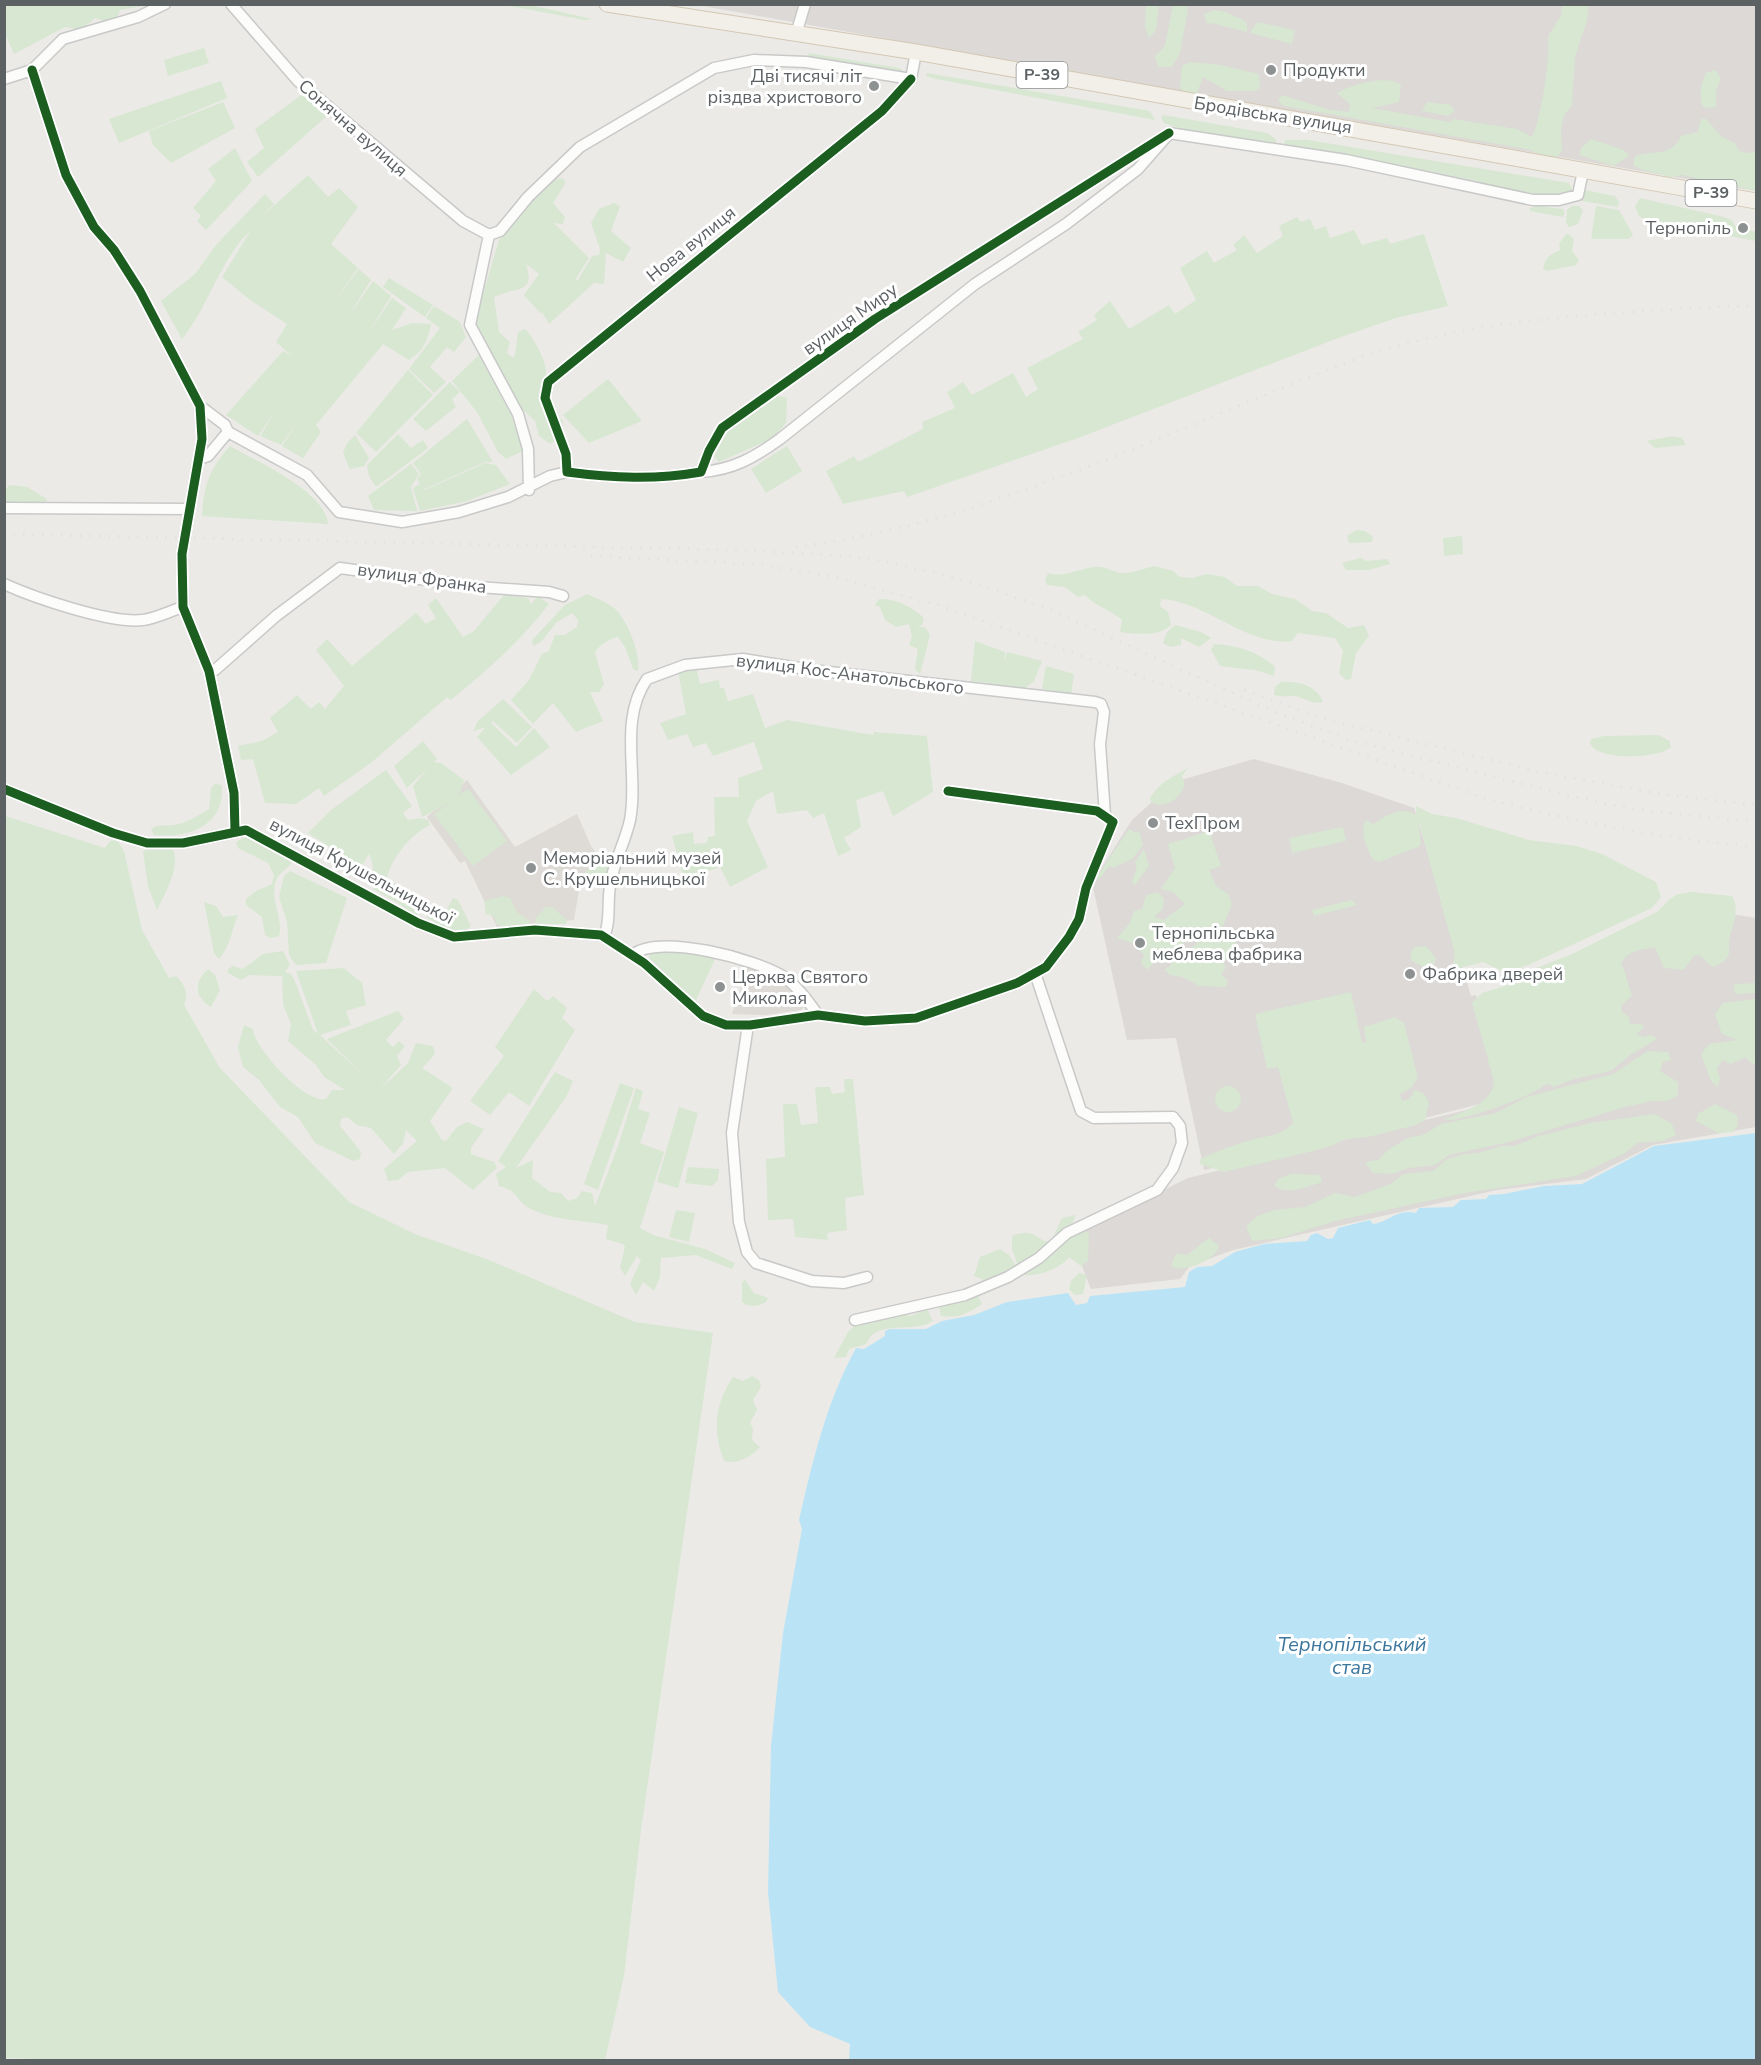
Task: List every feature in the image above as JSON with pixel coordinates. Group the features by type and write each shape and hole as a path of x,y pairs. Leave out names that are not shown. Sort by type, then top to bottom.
{"main road":[{"name":"Р-39","path":"607,4 792,33"},
{"name":"Бродівська вулиця","path":"792,33 916,52 1756,201"}],"street":[{"path":"4,79 32,70 63,39 138,17 165,4"},
{"name":"Сонячна вулиця","path":"231,4 298,81 463,220 489,236"},
{"path":"792,33 805,4"},
{"path":"529,487 528,449 518,414 470,325 489,236 500,231 528,197 580,147 714,68 754,60 806,62 911,79 916,52"},
{"path":"4,789 113,833 147,843 183,843 235,831 234,793 209,671 183,607 182,554 202,439 200,406 140,291 114,250 94,227 66,175 32,70"},
{"name":"Нова вулиця","path":"567,472 566,454 545,398 548,382 882,111 911,79"},
{"path":"200,406 225,425 228,432 307,475 339,513 402,522 459,512 508,497 567,472 632,479 671,477 727,469 751,460 780,439 975,284 1066,224 1130,176 1158,148 1169,133 1346,160 1533,200 1559,200 1578,195 1583,171"},
{"name":"вулиця Миру","path":"701,472 708,451 722,428 875,319 1169,133"},
{"path":"199,459 208,456 228,432"},
{"path":"4,508 190,509"},
{"name":"вулиця Франка","path":"209,671 215,670 276,616 340,568 478,587 549,592 563,596"},
{"path":"4,584 31,595 127,620 144,620 183,607"},
{"name":"вулиця Кос-Анатольського","path":"604,936 609,927 608,902 611,876 630,820 630,749 638,698 647,679 685,665 743,659 812,670 1101,704 1104,712 1100,744 1109,818"},
{"path":"948,791 1033,800 1097,811 1109,818"},
{"name":"вулиця Крушельницької","path":"235,831 257,834 418,923 446,935 473,937 535,930 577,931 604,936 632,955 703,1016 726,1025 748,1025 818,1015 865,1021 916,1018 1017,983 1046,967 1056,956 1079,919 1086,888 1109,818"},
{"path":"632,955 639,950 677,947 708,951 764,967 798,989 818,1015"},
{"path":"855,1320 966,1295 1008,1277 1039,1258 1067,1233 1157,1190 1173,1168 1182,1143 1180,1126 1173,1117 1094,1118 1081,1111 1035,973"},
{"path":"748,1025 732,1133 739,1221 747,1251 756,1263 812,1281 844,1283 867,1277"}],"shaded area":[{"path":"697,5 1756,5 1756,191 1179,91"},
{"path":"1254,759 1342,783 1414,808 1471,996 1476,995 1499,1099 1350,1137 1204,1170 1176,1038 1127,1040 1092,883 1132,820 1174,782"},
{"path":"467,780 515,847 577,814 591,846 600,858 598,864 581,878 574,920 497,927 465,861 460,863 427,817"},
{"path":"1699,909 1756,918 1756,1127 1653,1145 1586,1179 1497,1190 1233,1250 1190,1266 1180,1279 1091,1289 1070,1236 1188,1178 1503,1101 1484,1009"},
{"path":"748,967 779,980 799,995 804,1007 801,1010 765,1015 732,1014"}],"green space":[{"path":"5,5 148,5 120,10 117,18 104,21 95,18 81,30 65,27 14,54 5,34"},
{"path":"504,5 530,5 592,19 585,20"},
{"path":"1146,5 1159,5 1156,30 1149,38 1145,27"},
{"path":"1173,5 1187,5 1188,9 1180,53 1172,67 1158,67 1155,56 1165,46"},
{"path":"1562,5 1589,5 1587,20 1575,57 1572,105 1564,116 1561,130 1562,151 1557,157 1545,160 1531,150 1284,106 1278,101 1282,95 1327,109 1349,112 1350,104 1337,93 1360,84 1387,80 1401,85 1399,102 1372,108 1450,122 1453,119 1517,129 1532,137 1539,117 1544,87 1548,36 1561,16"},
{"path":"1215,10 1226,12 1247,22 1247,32 1211,23 1207,25 1204,14"},
{"path":"1257,22 1295,30 1292,44 1250,33"},
{"path":"204,48 209,63 168,76 164,60"},
{"path":"809,53 899,68 907,73 813,60 808,56"},
{"path":"1191,62 1220,65 1259,74 1260,88 1254,91 1227,91 1203,77 1197,93 1186,95 1180,87 1182,66"},
{"path":"1715,70 1721,78 1716,91 1716,107 1706,108 1701,101 1702,84 1706,73"},
{"path":"927,73 1150,111 1155,120 936,79 926,76"},
{"path":"221,81 227,98 119,143 109,119"},
{"path":"304,93 328,115 258,177 247,162 264,148 255,129"},
{"path":"223,102 235,128 171,163 153,145 149,131"},
{"path":"1427,102 1451,105 1454,111 1448,116 1422,111"},
{"path":"1164,115 1267,133 1276,139 1276,143 1284,144 1285,140 1308,140 1569,183 1573,191 1554,197 1515,193 1473,180 1341,154 1192,132 1164,123 1161,117"},
{"path":"1701,119 1706,119 1722,137 1735,143 1738,150 1744,153 1756,152 1756,191 1682,175 1668,178 1633,164 1635,156 1662,152 1677,143 1681,136 1698,132"},
{"path":"1591,139 1624,150 1629,156 1614,166 1579,155 1581,148"},
{"path":"235,148 252,181 206,230 197,221 201,216 193,208 216,181 208,169"},
{"path":"308,175 328,197 339,188 358,207 331,244 358,268 335,300 359,269 371,280 346,320 373,281 391,296 366,337 392,298 406,308 392,330 412,323 431,324 424,345 409,360 383,344 316,425 321,432 303,458 282,446 298,422 281,445 260,436 276,410 258,436 226,415 283,351 292,356 276,342 287,324 250,300 222,277 251,230 231,255 200,312 182,339 161,301 195,274 216,245 265,194 274,204 259,219"},
{"path":"561,178 565,180 565,184 553,203 565,217 563,224 554,223 589,258 575,280 578,280 592,256 599,255 600,249 591,223 599,209 614,203 620,206 611,231 631,248 623,262 606,253 604,284 594,283 549,324 542,312 540,313 524,295 539,274 526,264 528,281 526,285 494,297 499,332 510,342 507,353 513,358 518,332 525,329 542,356 546,374 538,397 563,421 562,437 550,444 539,436 535,421 517,404 474,324 499,240 514,215 534,199 545,182"},
{"path":"1585,190 1615,196 1619,202 1618,207 1581,201"},
{"path":"1640,198 1724,217 1732,220 1735,226 1756,232 1756,241 1646,220 1639,216 1635,207"},
{"path":"1538,206 1563,209 1565,213 1563,217 1530,211 1530,208"},
{"path":"1572,206 1579,206 1583,210 1578,224 1569,227 1566,223 1567,210"},
{"path":"1596,206 1619,210 1633,235 1629,239 1591,239"},
{"path":"1297,217 1301,222 1310,219 1315,230 1326,226 1330,238 1354,230 1362,245 1387,238 1390,244 1424,234 1448,306 1396,318 1341,337 1078,438 907,497 904,491 843,504 826,471 854,456 858,462 923,429 922,422 955,408 947,392 963,382 972,395 1013,373 1026,397 1038,389 1027,368 1083,339 1078,332 1097,320 1094,315 1110,301 1129,329 1169,305 1175,314 1196,300 1180,268 1207,251 1214,263 1237,250 1233,245 1244,235 1257,253 1283,236 1279,226"},
{"path":"1567,233 1574,239 1572,251 1579,260 1576,265 1547,271 1543,268 1547,258 1560,250 1559,244"},
{"path":"389,278 433,305 425,317 383,287"},
{"path":"434,306 460,322 466,337 454,352 447,347 430,367 446,382 434,393 409,369 440,328 426,318"},
{"path":"479,355 510,413 523,451 506,459 498,452 477,412 452,381"},
{"path":"408,370 433,395 376,452 356,433"},
{"path":"608,379 642,421 589,443 563,415"},
{"path":"450,382 460,392 452,399 456,407 426,431 413,419"},
{"path":"775,395 787,398 786,423 773,438 719,462 712,454 715,444 723,438 734,421"},
{"path":"467,419 493,462 485,462 425,489 422,487 425,490 485,463 496,465 510,484 467,501 420,511 413,488 420,484 417,479 421,474 413,463"},
{"path":"398,434 411,448 423,440 428,448 376,487 369,476 367,465"},
{"path":"355,435 369,458 364,466 350,469 343,453 347,443"},
{"path":"1672,436 1682,438 1686,445 1655,448 1647,441"},
{"path":"230,446 303,489 324,512 328,524 202,516 204,495 212,470"},
{"path":"787,446 802,471 766,493 751,469"},
{"path":"411,464 419,474 411,487 417,511 374,510 368,496"},
{"path":"9,485 27,487 47,499 45,505 5,505 4,492"},
{"path":"1356,530 1365,531 1373,537 1372,542 1349,543 1347,536"},
{"path":"1462,536 1463,554 1444,556 1443,538"},
{"path":"1360,558 1367,561 1387,559 1390,564 1368,570 1346,570 1342,563"},
{"path":"1154,566 1173,571 1180,577 1192,578 1207,574 1225,577 1237,586 1258,586 1272,594 1295,599 1312,611 1326,613 1348,628 1364,625 1369,636 1356,653 1351,679 1346,680 1339,673 1343,651 1335,638 1298,633 1292,641 1275,641 1243,631 1194,607 1161,599 1160,606 1168,612 1171,625 1154,633 1120,632 1122,620 1117,616 1085,595 1078,597 1065,587 1047,585 1045,581 1048,573 1065,574 1098,567 1126,573"},
{"path":"587,594 613,607 623,619 636,649 638,671 633,669 625,647 618,637 608,641 595,653 604,684 599,692 590,692 603,721 576,732 553,703 533,724 511,700 529,680 542,654 549,651 555,635 565,635 577,627 578,620 572,613 556,623 541,642 533,646 532,640 565,605"},
{"path":"504,595 528,598 531,604 538,596 549,604 515,643 477,678 451,700 447,697 372,762 324,796 319,788 296,804 265,803 253,759 241,760 238,746 262,741 278,732 270,718 297,695 311,709 319,702 325,709 344,686 316,650 327,639 352,666 416,613 426,624 436,618 428,605 436,598 463,637 474,631"},
{"path":"879,599 903,604 924,618 922,625 917,627 925,627 930,635 920,674 915,669 918,649 909,645 912,637 909,624 896,627 885,620 880,607 875,605"},
{"path":"1175,625 1201,632 1211,638 1199,647 1181,638 1181,645 1170,647 1163,643 1167,632"},
{"path":"975,641 1005,652 1004,663 1007,652 1042,661 1034,681 1025,688 989,686 989,683 971,681"},
{"path":"1214,644 1255,653 1275,667 1274,676 1255,670 1220,666 1211,650"},
{"path":"1046,666 1074,674 1071,694 1042,689"},
{"path":"696,667 700,684 719,680 720,688 724,688 728,701 753,694 765,728 787,720 873,735 874,732 927,736 933,792 893,816 883,791 856,800 861,827 844,838 851,850 838,856 824,813 813,818 807,810 777,814 773,791 756,801 747,821 768,867 730,887 720,867 684,879 672,836 693,832 694,844 707,843 708,837 715,836 714,797 739,797 738,778 763,769 754,742 713,756 706,743 693,747 687,734 668,740 660,723 686,714 678,671"},
{"path":"1281,682 1306,685 1320,696 1323,702 1294,696 1274,695 1275,687"},
{"path":"503,699 532,727 517,743 493,721 491,723 516,747 534,728 550,747 511,775 477,737 486,727 473,731 478,721"},
{"path":"1658,735 1670,741 1671,747 1642,756 1604,753 1595,749 1590,743 1591,739 1604,736"},
{"path":"423,741 437,759 434,762 441,763 464,780 459,795 468,789 507,841 473,866 434,814 448,804 422,817 413,786 428,768 407,788 394,766"},
{"path":"1188,768 1182,776 1185,784 1183,789 1176,798 1162,805 1151,802 1150,798 1162,784"},
{"path":"386,770 412,806 403,813 408,820 420,818 428,820 430,825 416,834 403,847 393,862 387,878 408,893 419,905 419,913 413,917 400,904 373,889 373,869 369,854 361,867 308,833 331,810"},
{"path":"216,783 222,786 221,800 217,811 202,827 179,834 154,835 151,829 154,827 183,823 209,809 211,788"},
{"path":"1416,806 1432,814 1456,818 1529,840 1576,846 1602,854 1656,882 1661,897 1652,908 1526,966 1504,972 1483,962 1459,968 1453,963 1455,954 1418,819 1421,844 1418,847 1379,862 1373,860 1365,840 1363,830 1366,820 1373,824 1400,811 1416,815"},
{"path":"5,816 105,848 110,841 117,840 124,851 142,930 169,978 176,976 183,985 186,993 184,1005 220,1068 349,1202 415,1234 489,1260 635,1322 713,1333 641,1830 624,1976 605,2060 5,2058"},
{"path":"1343,827 1346,841 1292,853 1289,838"},
{"path":"1129,829 1136,833 1139,830 1143,845 1132,859 1113,868 1109,866 1099,880 1096,878"},
{"path":"1209,831 1221,866 1209,870 1216,886 1228,894 1232,904 1223,926 1212,936 1198,937 1165,951 1147,970 1141,963 1144,956 1135,944 1117,938 1130,923 1134,911 1142,909 1146,895 1158,892 1164,899 1163,909 1154,917 1164,920 1185,904 1173,892 1161,889 1175,868 1168,844"},
{"path":"245,837 256,837 293,860 277,878 275,885 274,893 280,922 279,936 271,938 265,935 262,917 246,905 246,899 256,891 272,884 274,875 268,863 238,848 236,842"},
{"path":"172,847 175,854 174,870 157,910 148,886 143,852 149,848"},
{"path":"1144,849 1149,866 1135,885 1132,882 1137,867 1135,862"},
{"path":"604,855 609,855 613,860 606,875 590,876 584,873"},
{"path":"290,871 347,898 326,963 296,965 289,955 287,922 279,897 284,876"},
{"path":"1692,892 1732,896 1735,902 1736,913 1729,942 1729,953 1725,960 1713,967 1699,955 1694,956 1683,970 1664,968 1655,947 1631,953 1621,964 1632,995 1621,1006 1622,1012 1629,1017 1630,1024 1642,1024 1644,1027 1636,1034 1644,1037 1651,1035 1657,1039 1630,1055 1611,1071 1574,1079 1554,1087 1549,1084 1545,1085 1526,1096 1496,1108 1453,1120 1444,1120 1475,1106 1488,1096 1492,1089 1494,1081 1472,1003 1482,993 1511,984 1521,974 1570,955 1657,912 1678,894"},
{"path":"503,896 510,898 517,912 530,921 530,925 506,930 496,923 494,916 486,914 484,901"},
{"path":"453,898 458,900 471,926 460,933 449,930 427,918 427,913 431,912 443,916"},
{"path":"1352,900 1357,905 1314,916 1312,910"},
{"path":"204,902 216,906 223,917 238,915 229,943 219,959 214,953"},
{"path":"546,907 552,907 567,920 566,924 536,924 535,919"},
{"path":"1223,931 1231,934 1237,945 1234,957 1222,961 1226,968 1221,974 1228,981 1226,987 1199,986 1183,977 1170,975 1164,970 1171,965 1171,960 1200,940 1218,937"},
{"path":"1426,946 1436,958 1433,967 1429,970 1412,961 1410,954 1415,947"},
{"path":"667,949 716,957 695,1002 649,958 651,951"},
{"path":"283,951 290,965 285,972 291,974 295,981 313,1030 318,1034 296,971 344,968 362,983 366,1005 346,1011 351,1025 320,1035 363,1075 327,1039 398,1011 404,1019 386,1040 393,1047 399,1041 405,1046 397,1056 401,1065 380,1089 408,1063 416,1043 433,1046 435,1054 422,1068 453,1088 430,1121 442,1140 446,1141 457,1127 467,1122 484,1129 471,1148 471,1154 494,1162 497,1168 473,1190 445,1168 408,1172 398,1180 388,1181 384,1169 417,1141 406,1130 403,1143 394,1154 371,1128 357,1125 347,1117 341,1119 340,1126 361,1152 360,1159 353,1161 315,1143 298,1117 280,1107 259,1080 243,1067 238,1047 244,1025 253,1029 262,1049 271,1061 306,1093 326,1099 332,1090 345,1090 324,1077 316,1065 288,1041 291,1024 283,1004 282,976 249,975 241,980 228,973 228,969 233,966 243,969 263,954"},
{"path":"208,969 215,975 220,990 211,1007 201,999 198,989 200,979"},
{"path":"1756,983 1756,993 1735,994 1734,984"},
{"path":"534,989 547,1001 553,996 567,1008 562,1018 575,1030 529,1106 509,1092 490,1115 470,1101 504,1056 495,1047"},
{"path":"1351,992 1362,1043 1366,1042 1364,1027 1395,1017 1404,1023 1418,1078 1411,1088 1400,1094 1402,1101 1409,1099 1415,1090 1423,1093 1429,1102 1425,1120 1416,1125 1368,1137 1341,1140 1334,1145 1313,1151 1224,1172 1200,1164 1200,1159 1206,1156 1240,1143 1279,1133 1293,1123 1278,1067 1267,1069 1255,1014"},
{"path":"1756,999 1756,1066 1745,1057 1731,1064 1723,1060 1717,1068 1720,1078 1718,1087 1711,1081 1701,1054 1709,1044 1737,1040 1722,1034 1715,1014 1723,1003"},
{"path":"1648,1051 1668,1052 1671,1060 1663,1062 1660,1071 1678,1082 1678,1095 1668,1101 1652,1101 1625,1107 1509,1142 1449,1155 1435,1165 1409,1168 1392,1174 1373,1173 1365,1162 1378,1160 1389,1149 1408,1138 1423,1135 1441,1124 1496,1113 1526,1097 1613,1074"},
{"path":"555,1072 573,1081 566,1097 516,1168 533,1160 532,1178 550,1192 561,1193 568,1201 577,1198 582,1191 592,1193 595,1206 618,1146 636,1088 643,1091 638,1109 650,1113 640,1143 664,1152 640,1228 653,1235 705,1249 735,1263 732,1269 696,1255 661,1258 660,1277 654,1291 643,1282 636,1295 630,1284 641,1260 637,1256 625,1276 620,1267 625,1247 623,1244 606,1239 608,1225 558,1218 538,1212 521,1202 511,1191 499,1186 496,1174 506,1167 498,1161"},
{"path":"844,1079 853,1079 864,1195 845,1198 847,1230 827,1233 828,1240 795,1237 793,1219 768,1220 766,1159 785,1157 783,1104 797,1104 801,1125 818,1123 815,1087 830,1087 832,1094 845,1092"},
{"path":"620,1083 634,1088 598,1190 584,1184"},
{"path":"1228,1086 1237,1090 1241,1099 1237,1108 1228,1112 1219,1108 1215,1099 1219,1090"},
{"path":"1715,1104 1737,1115 1738,1125 1733,1132 1718,1133 1696,1121 1698,1114"},
{"path":"679,1107 698,1113 678,1188 657,1182"},
{"path":"1655,1114 1672,1124 1676,1135 1663,1141 1637,1143 1625,1153 1576,1176 1465,1193 1335,1221 1281,1238 1252,1241 1246,1226 1258,1216 1275,1210 1305,1207 1335,1193 1355,1197 1390,1184 1404,1174 1433,1171 1447,1159 1464,1154 1479,1153 1501,1146 1514,1146 1539,1136 1590,1123"},
{"path":"688,1167 719,1169 718,1180 712,1186 685,1183"},
{"path":"1292,1174 1320,1175 1322,1182 1291,1190 1274,1185 1279,1178"},
{"path":"676,1210 695,1213 689,1242 669,1237"},
{"path":"1076,1215 1069,1230 1084,1228 1089,1234 1088,1261 1081,1266 1069,1257 1047,1272 1033,1275 1021,1274 1012,1249 1012,1236 1029,1233 1051,1242 1062,1218"},
{"path":"1209,1238 1219,1246 1212,1256 1191,1267 1171,1266 1176,1253 1187,1255"},
{"path":"1000,1249 1009,1255 1016,1266 1011,1271 987,1281 974,1276 980,1257"},
{"path":"1079,1273 1087,1275 1083,1294 1075,1295 1069,1289 1071,1281"},
{"path":"745,1280 754,1293 768,1298 766,1302 754,1306 742,1302 742,1282"},
{"path":"966,1296 978,1296 982,1304 963,1314 941,1316 939,1306"},
{"path":"927,1309 933,1321 919,1326 882,1330 872,1335 865,1345 849,1349 846,1357 834,1358 848,1332 855,1325 898,1313 911,1316"},
{"path":"752,1376 759,1380 761,1387 753,1400 757,1410 750,1423 753,1429 752,1440 760,1447 744,1459 734,1462 724,1461 717,1428 722,1397 733,1377 743,1381"}],"water":[{"name":"Тернопільський став","path":"1756,1133 1756,2060 849,2060 850,2044 810,2027 778,1992 768,1892 771,1746 783,1633 802,1529 799,1520 810,1476 828,1411 856,1348 864,1349 885,1336 885,1331 890,1329 926,1329 942,1321 974,1315 1007,1302 1068,1293 1076,1305 1087,1303 1090,1296 1185,1287 1189,1272 1197,1267 1212,1266 1235,1252 1264,1244 1307,1241 1311,1235 1317,1233 1328,1239 1333,1238 1338,1228 1370,1220 1373,1224 1379,1223 1404,1212 1416,1213 1419,1208 1453,1207 1461,1200 1486,1199 1489,1195 1544,1186 1582,1184 1654,1146"}],"railway":[{"path":"796,547 868,535 939,517 1010,495 1080,470 1356,359 1428,338 1500,325 1572,316 1729,306 1756,307"},
{"path":"4,534 736,550 849,556 892,563 971,582 1049,609 1270,710 1350,740 1566,795 1632,809 1756,822"},
{"path":"591,556 756,564 831,576 938,605 1481,797 1618,828 1756,847"},
{"path":"1244,690 1328,720 1540,772 1661,794 1756,805"}],"cycle path":[{"path":"32,70 66,175 94,227 114,250 140,291 200,406 202,439 182,554 183,607 209,671 234,793 235,831"},
{"path":"911,79 882,111 548,382 545,398 566,454 567,472 634,477 701,472 709,451 722,428 875,319 1169,133"},
{"path":"4,789 113,833 147,843 183,843 246,830 418,923 454,937 535,930 601,935 644,963 703,1016 726,1025 750,1025 818,1015 865,1021 916,1018 1017,983 1046,967 1069,937 1079,919 1086,888 1113,822 1097,811 948,791"}],"place":[{"name":"Продукти","path":"1271,70"},
{"name":"Дві тисячі літ різдва христового","path":"874,86"},
{"name":"Тернопіль","path":"1743,228"},
{"name":"ТехПром","path":"1153,823"},
{"name":"Меморіальний музей С. Крушельницької","path":"531,868"},
{"name":"Тернопільська меблева фабрика","path":"1140,943"},
{"name":"Фабрика дверей","path":"1410,974"},
{"name":"Церква Святого Миколая","path":"720,987"}]}
